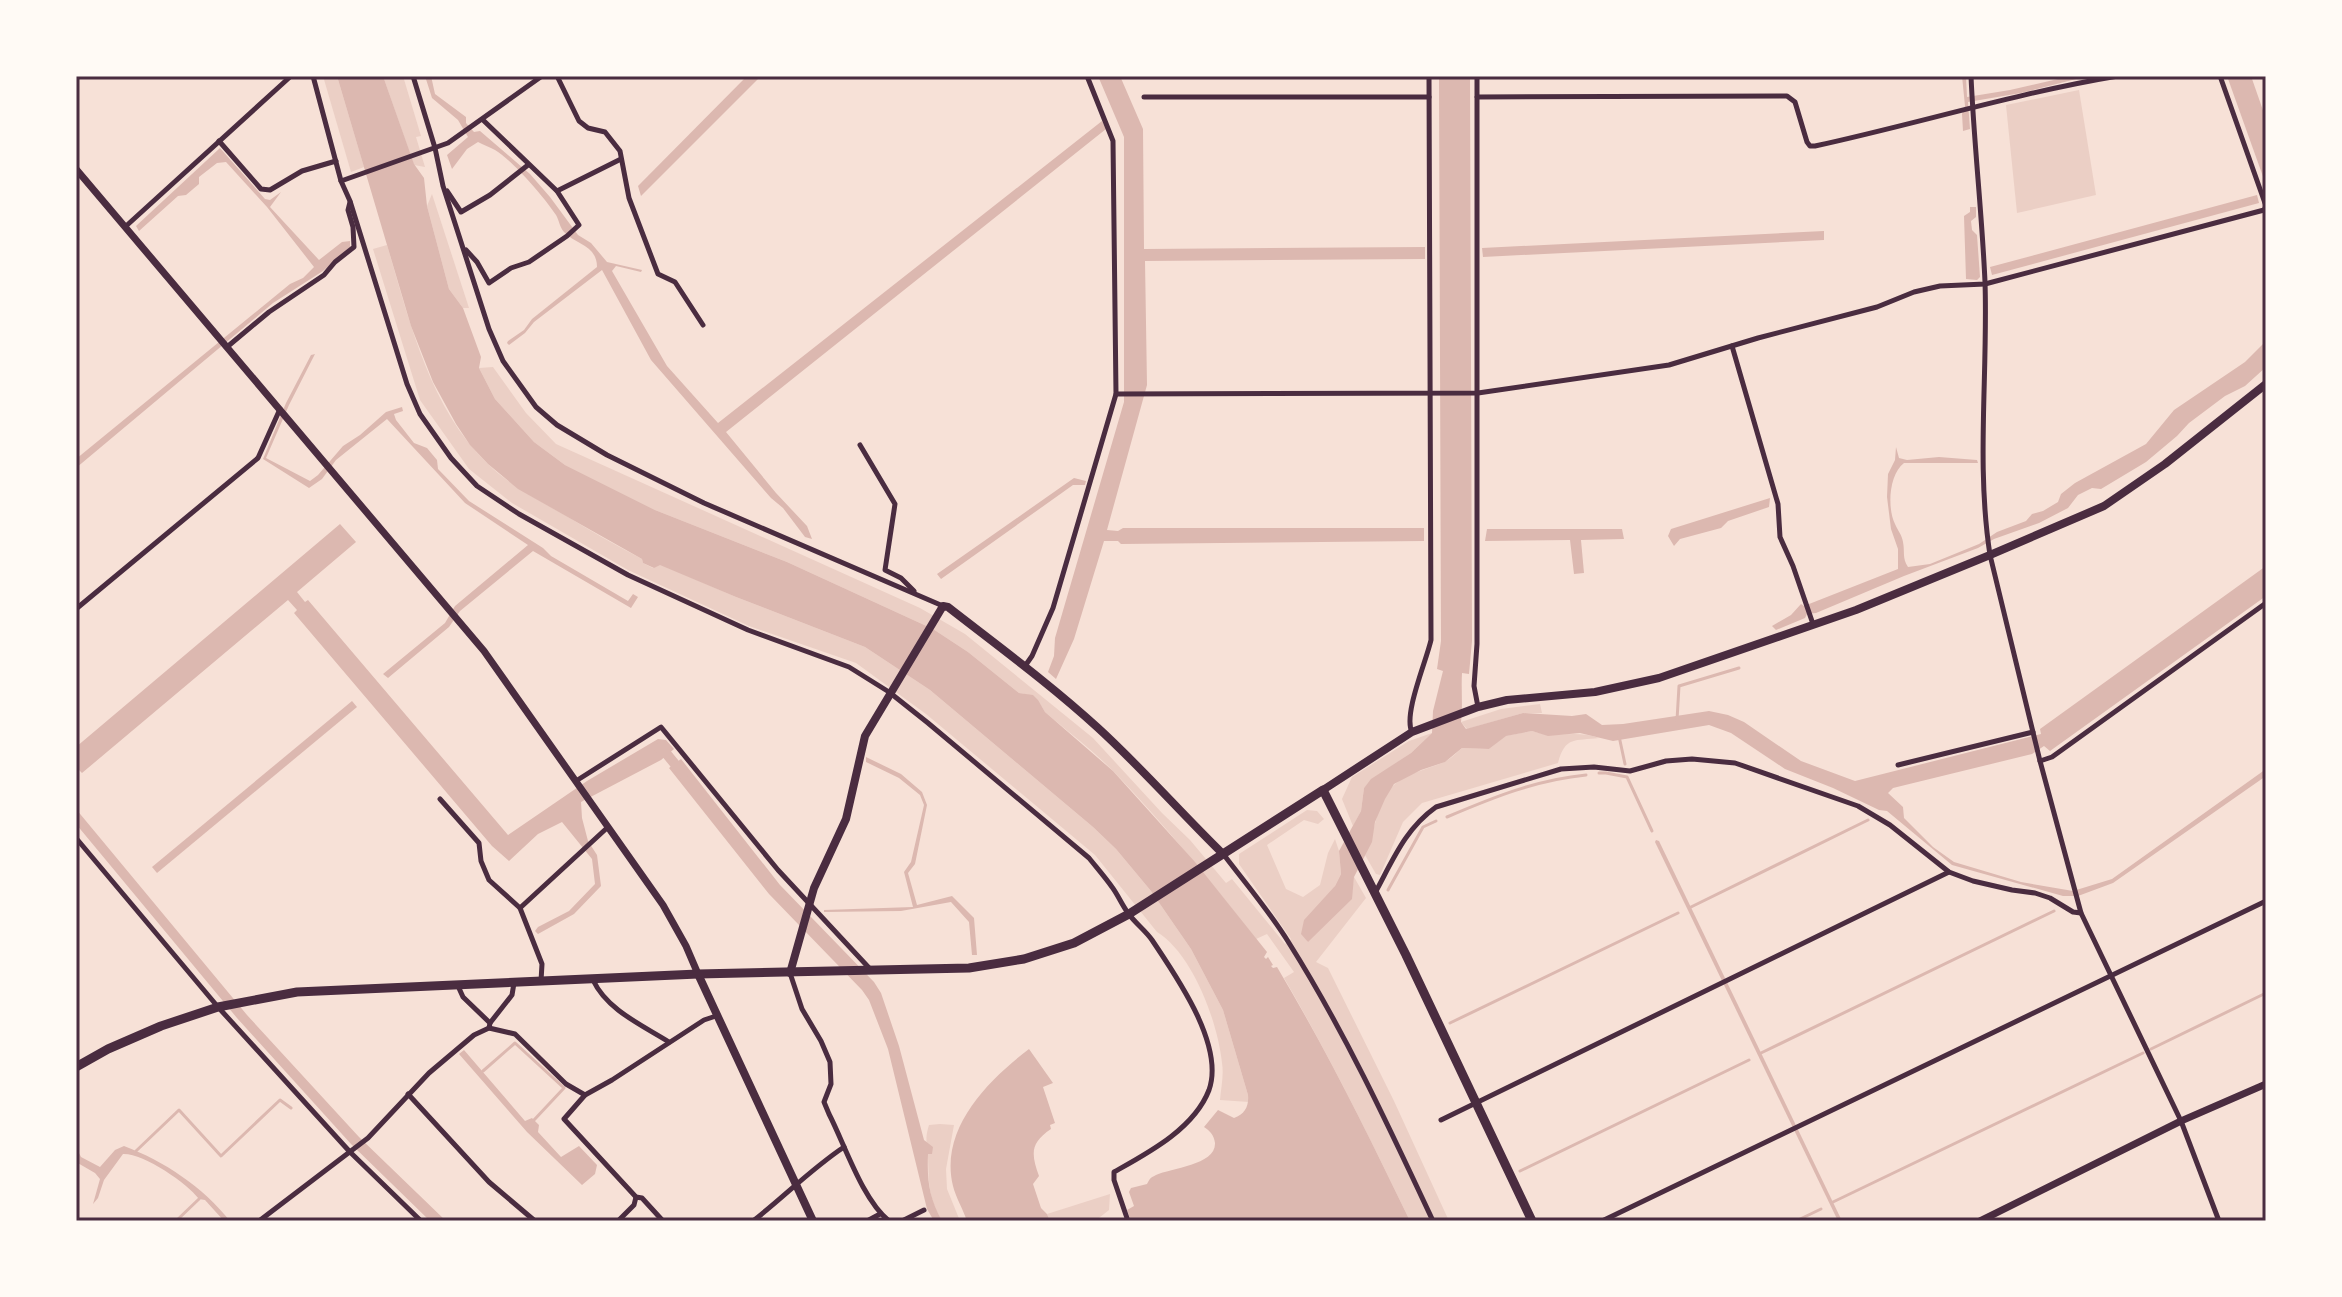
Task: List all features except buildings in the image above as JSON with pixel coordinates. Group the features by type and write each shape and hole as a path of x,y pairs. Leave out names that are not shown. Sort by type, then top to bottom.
{"main road":[{"path":"76,1067 161,1026 218,1007 297,992 698,974 969,968 1024,959 1074,943 1129,914 1412,732 1478,707 1507,700 1595,692 1659,678 1812,620 1856,610 2104,506 2165,464 2266,384"},
{"path":"790,973 814,888 846,819 865,736 941,608 948,607 1094,724 1223,854"},
{"path":"1323,790 1406,955 1532,1221"},
{"path":"698,974 813,1221"}],"street":[{"path":"125,227 291,76"},
{"path":"313,76 336,161 398,356 420,414 451,458 477,486 519,514 628,575 748,630 849,667 889,692 1089,858 1150,938 1198,1017 1205,1033 1212,1073 1210,1088 1188,1120 1154,1148 1114,1172 1128,1221"},
{"path":"413,76 443,186 489,329 503,361 536,407 557,425 607,455 704,503 941,608"},
{"path":"344,180 448,143 542,76"},
{"path":"557,76 579,121 588,128 605,132 620,151 629,198 658,274 675,282 703,325"},
{"path":"1025,667 1053,608 1118,394 1113,141 1087,76"},
{"path":"1412,732 1408,725 1415,689 1426,665 1431,640 1434,394 1429,76"},
{"path":"1477,76 1477,644 1474,686 1478,707"},
{"path":"1971,76 1985,284 1982,463 1990,555 2081,913 2181,1121 2218,1219"},
{"path":"1477,97 1787,96 1795,102 1807,142 1815,146 1892,129 1972,105 2118,76"},
{"path":"1118,394 1476,393 1669,365 1877,307 1914,292 1940,286 1985,284 2264,210 2266,206 2220,76"},
{"path":"1144,97 1429,97"},
{"path":"464,247 489,283 511,268 529,262 579,225 557,191 527,166 483,120"},
{"path":"219,141 261,189 270,190 302,171 336,161"},
{"path":"557,191 621,159"},
{"path":"443,186 461,212 490,195 527,166"},
{"path":"76,169 484,651 663,905 698,974"},
{"path":"226,346 324,275 354,247 348,210 350,201"},
{"path":"1732,346 1778,504 1780,537 1812,620"},
{"path":"76,609 258,458 282,412"},
{"path":"860,445 895,504 885,570 901,578 917,595"},
{"path":"2040,757 2052,757 2266,603"},
{"path":"577,783 661,727 773,865 870,971"},
{"path":"1898,765 2033,732"},
{"path":"1373,890 1405,837 1420,818 1436,807 1561,769 1594,767 1630,771 1666,761 1692,759 1735,763 1858,806 1890,825 1949,872 1999,887 2035,893 2081,913"},
{"path":"440,799 479,843 481,861 489,880 520,908 542,964 541,981"},
{"path":"520,908 608,827"},
{"path":"76,838 218,1007 350,1152 421,1221"},
{"path":"1223,854 1267,910 1309,976 1380,1107 1433,1221"},
{"path":"1441,1120 1949,872"},
{"path":"1602,1221 2266,901"},
{"path":"790,973 796,998 830,1062 831,1084 824,1102 880,1214 889,1221"},
{"path":"592,979 600,994 617,1009 669,1042"},
{"path":"259,1221 368,1138 429,1073 490,1025 512,995 514,982"},
{"path":"458,985 463,997 490,1025 515,1034 566,1084 585,1095"},
{"path":"663,1221 642,1198 636,1197 564,1119 585,1095 704,1020 716,1016"},
{"path":"1980,1221 2181,1121 2266,1084"},
{"path":"408,1094 489,1182 535,1221"},
{"path":"753,1221 844,1147"},
{"path":"618,1221 634,1205 636,1197"},
{"path":"902,1221 924,1210"},
{"path":"867,1221 880,1214"}],"shaded area":[{"path":"323,76 337,76 364,167 351,172"},
{"path":"337,76 383,76 414,164 424,178 427,206 449,289 463,308 481,357 479,368 495,399 534,442 565,465 655,510 787,562 933,629 968,652 1019,693 1033,695 1045,712 1113,771 1195,862 1267,952 1264,957 1268,957 1273,968 1277,967 1313,1029 1410,1221 1131,1221 1127,1210 1134,1206 1129,1192 1131,1188 1147,1184 1156,1175 1192,1165 1208,1156 1215,1143 1204,1127 1218,1110 1234,1118 1238,1116 1246,1109 1248,1099 1223,1010 1191,949 1151,891 1093,827 930,690 865,647 660,565 654,568 643,563 642,559 518,489 488,464 456,424 433,382 411,326"},
{"path":"383,76 403,76 421,136 416,137 425,167 414,165"},
{"path":"425,76 431,76 435,94 466,117 466,123 474,132 480,131 530,174 578,235 591,243 607,262 642,270 616,266 612,271 667,366 718,423 1102,121 1106,129 726,432 807,526 812,539 805,537 783,508 651,360 602,270 534,322 525,333 509,345 507,343 597,267 596,260 590,250 564,232 556,215 536,189 495,150 478,142 467,149 452,169 447,155 468,137 458,120 432,98"},
{"path":"747,76 761,76 641,196 638,186"},
{"path":"1098,76 1120,76 1143,129 1144,249 1425,247 1425,259 1145,261 1147,385 1107,530 1424,528 1424,541 1121,544 1118,541 1104,541 1074,639 1056,679 1048,672 1054,656 1055,638 1124,402 1124,137"},
{"path":"1439,76 1470,76 1472,641 1469,674 1462,673 1461,722 1466,729 1523,713 1586,714 1602,725 1709,711 1744,722 1801,761 1855,781 2041,734 2040,729 2266,566 2266,596 2050,751 2044,746 2032,754 1893,788 1888,793 1903,807 1904,818 1933,847 1954,862 2021,882 2073,891 2112,879 2266,769 2266,776 2113,883 2078,896 2063,896 1952,865 1887,811 1785,769 1731,733 1709,725 1613,741 1580,733 1548,736 1532,731 1506,736 1489,749 1462,748 1445,762 1394,784 1375,822 1372,842 1354,877 1352,899 1308,942 1301,934 1304,920 1335,886 1341,874 1339,851 1361,811 1364,788 1371,779 1411,753 1432,733 1433,711 1443,671 1437,669 1441,641"},
{"path":"1962,76 1966,76 1967,97 2071,76 2088,76 2021,93 1968,102 1970,129 1963,131 1965,106"},
{"path":"2227,76 2251,76 2266,119 2266,185"},
{"path":"2079,90 2096,195 2017,213 2006,105"},
{"path":"220,148 265,199 270,200 281,192 270,207 319,260 342,242 350,241 350,247 323,271 273,303 76,468 76,459 314,267 267,207 226,162 217,163 199,177 199,184 186,195 178,196 139,231 136,226"},
{"path":"432,194 469,308 463,308 449,289 427,206"},
{"path":"2257,195 2259,203 1992,275 1990,267"},
{"path":"1970,207 1976,207 1976,217 1971,221 1972,230 1977,235 1980,277 1977,280 1966,279 1964,216 1970,212"},
{"path":"1824,231 1824,240 1483,257 1482,248"},
{"path":"387,245 413,332 436,389 467,441 495,471 653,568 660,564 865,647 930,690 1116,849 1151,891 1191,949 1223,1010 1249,1102 1220,1100 1223,1068 1220,1047 1202,991 1182,956 1157,932 1095,855 926,714 856,663 749,626 628,570 512,503 469,469 420,400 373,249"},
{"path":"2266,341 2266,367 2245,386 2225,396 2189,423 2146,462 2101,489 2092,488 2078,495 2068,508 2039,523 1807,614 1805,618 1776,630 1772,626 1791,615 1801,604 1804,606 1898,569 1898,549 1891,529 1887,497 1888,474 1895,460 1896,447 1899,458 1907,460 1939,457 1977,460 1978,463 1904,463 1895,475 1891,509 1902,540 1906,564 1908,567 1930,564 2026,521 2032,514 2058,502 2061,494 2075,483 2146,444 2174,410 2245,362"},
{"path":"315,354 266,458 310,481 343,446 386,412 402,407 403,411 394,414 396,420 414,443 427,448 437,460 438,469 469,501 551,556 628,601 633,594 638,597 631,608 533,551 460,611 449,627 388,678 383,674 445,623 455,606 528,545 465,503 387,419 336,460 322,479 309,488 263,459 286,403 311,355"},
{"path":"493,367 526,413 556,444 920,608 965,634 1093,738 1190,840 1226,883 1232,879 1285,944 1291,939 1239,864 1239,854 1307,810 1317,811 1324,819 1318,824 1304,820 1267,845 1286,889 1303,897 1320,885 1335,839 1341,874 1307,942 1351,899 1354,877 1366,898 1316,962 1328,968 1449,1221 1410,1221 1349,1098 1284,978 1294,972 1267,934 1256,939 1134,793 1045,712 1035,699 1019,693 968,652 933,629 787,562 655,510 565,465 534,442 495,399 479,368"},
{"path":"1074,478 1086,481 1085,485 1073,485 941,579 937,574"},
{"path":"1770,498 1769,507 1728,521 1721,528 1680,539 1674,546 1668,536 1671,529"},
{"path":"340,524 356,542 297,592 305,602 308,600 508,835 587,781 658,739 666,740 674,749 661,760 581,802 588,841 597,855 601,886 574,914 538,934 535,931 538,927 569,911 595,884 592,859 562,822 538,834 509,861 492,846 294,613 297,610 288,600 82,773 76,770 76,747"},
{"path":"1487,529 1622,529 1624,539 1581,540 1584,573 1574,574 1570,540 1485,541"},
{"path":"352,701 357,707 157,873 152,867"},
{"path":"1540,704 1542,713 1523,713 1467,729 1461,722 1501,709"},
{"path":"1532,731 1599,738 1568,744 1558,763 1422,803 1403,822 1380,875 1376,874 1365,855 1383,799 1395,784 1445,762 1462,748 1489,749 1505,736"},
{"path":"1432,733 1364,788 1361,811 1353,826 1342,799 1352,777 1409,741"},
{"path":"866,757 901,774 922,792 927,805 915,864 908,873 917,905 952,896 974,918 977,955 972,955 969,922 951,902 901,911 824,912 913,907 904,872 911,862 924,805 920,795 899,778 866,762"},
{"path":"681,759 780,885 874,982 881,993 924,1140 933,1147 932,1154 928,1154 929,1181 942,1221 934,1221 927,1209 888,1049 869,1000 769,894 669,768"},
{"path":"76,809 247,1015 359,1137 446,1221 430,1221 351,1144 237,1018 76,824"},
{"path":"1656,840 1659,841 1842,1221 1838,1221"},
{"path":"1029,1049 1053,1083 1043,1087 1055,1123 1036,1144 1034,1155 1039,1176 1033,1184 1041,1208 1050,1221 967,1221 953,1186 953,1145 970,1108 983,1091"},
{"path":"464,1050 525,1121 532,1118 539,1125 538,1132 561,1157 579,1146 597,1165 595,1174 582,1185 527,1132 459,1054"},
{"path":"929,1125 954,1125 946,1169 947,1189 960,1221 942,1221 930,1190 927,1135"},
{"path":"124,1146 182,1176 208,1197 230,1221 224,1221 205,1200 199,1199 164,1170 132,1155 123,1154 104,1180 93,1204 100,1179 76,1162 76,1147 81,1157 100,1167 115,1150"},
{"path":"1110,1194 1109,1210 1095,1221 1050,1221 1047,1214"}],"waterway":[{"path":"1677,720 1679,686 1739,668"},
{"path":"1619,736 1625,764"},
{"path":"659,748 683,774"},
{"path":"1599,773 1627,777 1652,831"},
{"path":"1447,817 1532,785 1586,775"},
{"path":"1691,907 1868,820"},
{"path":"1388,890 1423,827 1436,821"},
{"path":"1761,1053 2054,911"},
{"path":"1450,1023 1678,913"},
{"path":"2151,1049 2266,993"},
{"path":"483,1071 515,1043 564,1088 534,1120"},
{"path":"1833,1202 2143,1053"},
{"path":"1520,1171 1749,1060"},
{"path":"136,1151 179,1110 221,1156 280,1100 291,1108"},
{"path":"176,1221 199,1199"},
{"path":"1796,1221 1821,1209"}]}
